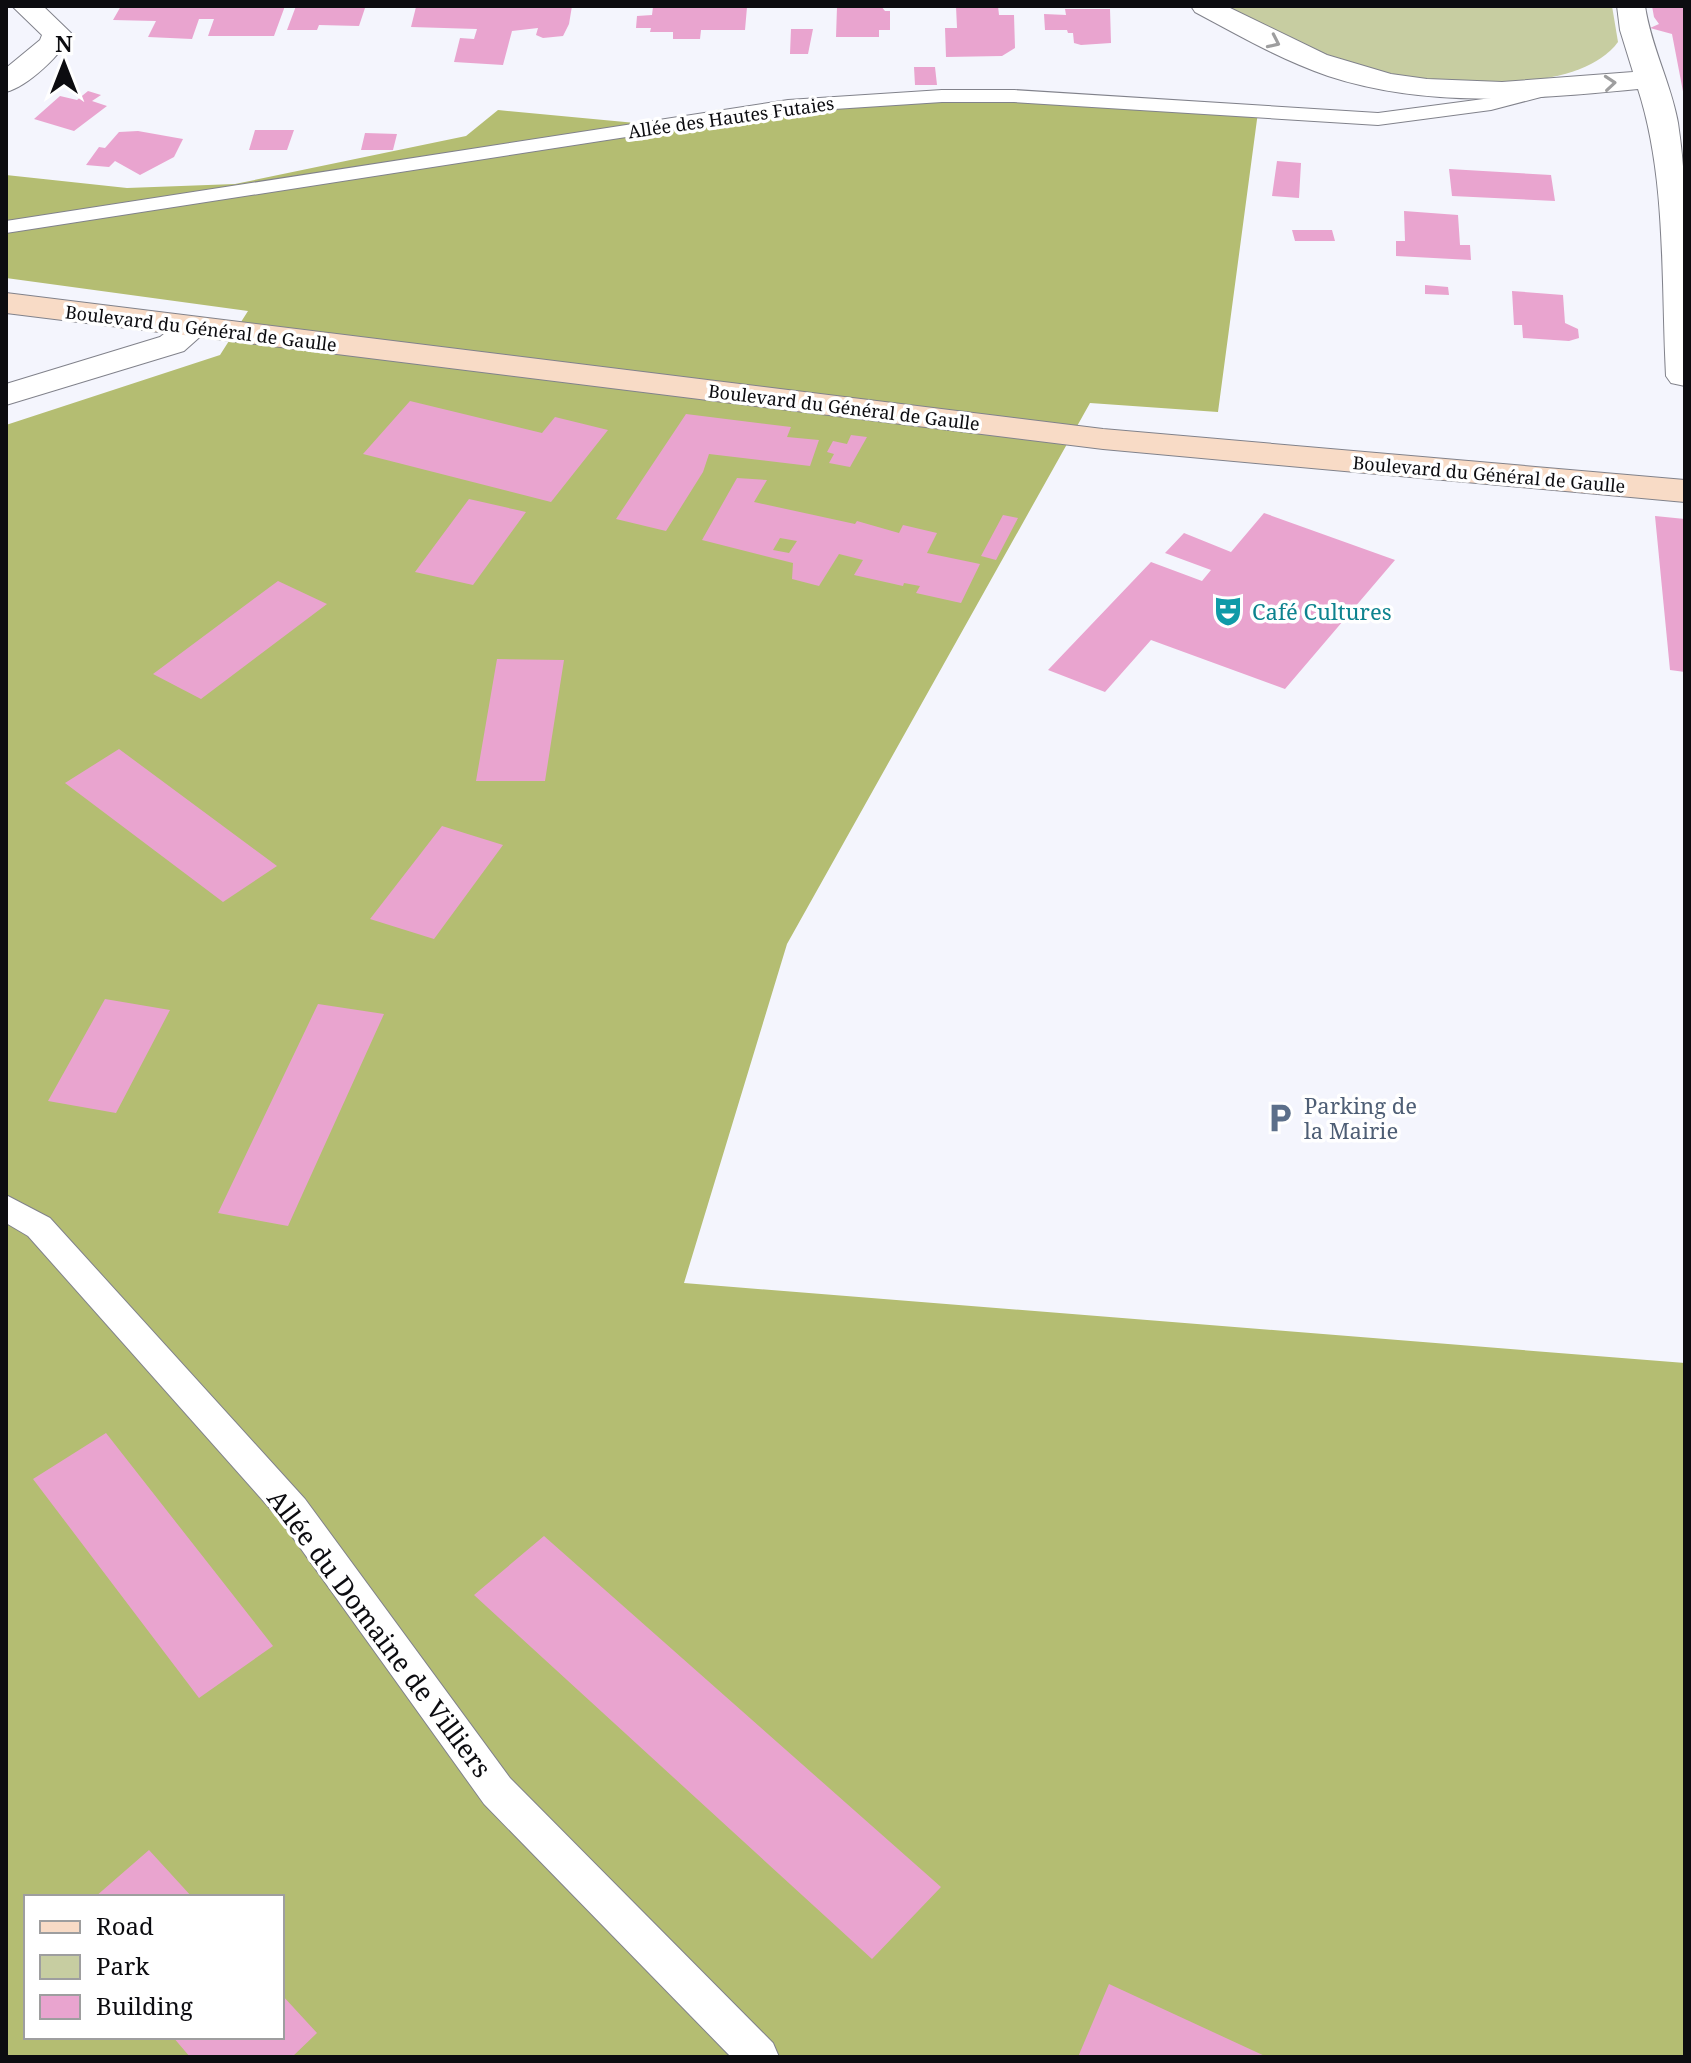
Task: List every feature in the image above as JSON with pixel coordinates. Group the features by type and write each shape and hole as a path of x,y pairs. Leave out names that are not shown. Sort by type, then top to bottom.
{"main road":[{"name":"Boulevard du Général de Gaulle","path":"6,303 1103,439 1685,491"}],"street":[{"path":"6,83 53,44 57,33 26,6"},
{"path":"1205,6 1306,57 1357,76 1465,90 1555,88 1650,79"},
{"path":"1631,6 1634,30 1663,120 1673,201 1683,376"},
{"path":"6,395 172,344 194,327"}],"lane":[{"name":"Allée des Hautes Futaies","path":"6,227 788,106 942,96 1014,96 1378,119 1491,104 1555,88"},
{"name":"Allée du Domaine de Villiers","path":"6,1208 39,1227 293,1510 497,1791 759,2057"}],"green space":[{"path":"1226,6 1612,6 1618,42 1597,61 1568,73 1534,80 1459,82 1388,73 1342,62 1291,41"},
{"path":"942,96 1258,112 1218,412 1090,403 787,944 684,1283 1685,1363 1685,2057 6,2057 6,425 220,355 248,311 6,278 6,175 127,188 235,184 466,136 498,110 657,125"}],"building":[{"path":"121,6 285,6 274,36 208,36 214,19 199,19 192,39 148,37 156,21 113,20"},
{"path":"296,6 365,8 359,26 319,25 317,30 287,30"},
{"path":"572,6 563,36 543,38 536,35 538,28 512,31 503,65 454,62 460,38 474,39 477,29 411,27 416,7"},
{"path":"881,6 885,11 890,11 890,30 879,30 879,37 836,37 837,7"},
{"path":"956,6 998,6 999,15 1014,15 1015,48 1002,56 946,57 945,28 957,28"},
{"path":"1652,6 1685,6 1685,102 1672,34 1650,28 1659,24"},
{"path":"653,7 747,7 745,30 701,30 700,39 673,39 673,32 650,32 651,28 636,28 637,16 652,15"},
{"path":"1065,9 1110,9 1111,43 1081,45 1074,43 1073,33 1067,30 1045,30 1044,14 1066,15"},
{"path":"791,29 813,29 808,54 790,54"},
{"path":"914,67 935,67 937,85 915,85"},
{"path":"88,91 101,95 92,101 107,106 74,131 34,119 60,96 77,100"},
{"path":"255,130 294,130 287,150 249,150"},
{"path":"138,131 183,139 174,157 140,175 115,161 109,167 86,165 99,147 105,148 119,132"},
{"path":"365,133 397,134 393,150 361,150"},
{"path":"1277,161 1301,163 1299,198 1272,196"},
{"path":"1449,169 1551,175 1555,201 1452,196"},
{"path":"1404,211 1458,215 1460,245 1470,245 1471,260 1396,256 1396,241 1405,241"},
{"path":"1292,230 1332,230 1335,241 1295,241"},
{"path":"1425,285 1448,287 1449,295 1425,294"},
{"path":"1512,291 1563,295 1565,323 1578,329 1579,338 1569,341 1523,338 1522,325 1514,325"},
{"path":"410,401 542,433 555,417 608,430 551,502 363,454"},
{"path":"686,414 791,427 787,437 819,440 810,466 709,454 703,472 666,531 616,519"},
{"path":"851,435 867,437 850,467 829,463 834,454 827,452 833,441 847,444"},
{"path":"737,478 767,480 754,502 855,524 857,521 899,533 903,525 937,533 927,553 980,564 961,603 916,593 920,586 904,583 903,586 854,575 863,560 839,554 819,586 792,579 793,563 702,540","holes":["780,538 797,541 789,553 773,550"]},
{"path":"469,499 526,512 473,585 415,572"},
{"name":"Café Cultures","path":"1264,513 1395,560 1285,689 1151,640 1105,692 1048,670 1151,562 1202,581 1211,570 1165,553 1184,533 1231,552"},
{"path":"1003,515 1018,518 996,560 981,556"},
{"path":"1655,516 1685,519 1685,672 1670,670"},
{"path":"278,581 327,604 201,699 153,674"},
{"path":"497,659 564,660 545,781 476,781"},
{"path":"119,749 277,866 223,902 65,783"},
{"path":"442,826 503,845 434,939 370,919"},
{"path":"105,999 170,1010 116,1113 48,1101"},
{"path":"318,1004 384,1014 288,1226 218,1213"},
{"path":"106,1433 273,1646 199,1698 33,1479"},
{"path":"544,1536 941,1887 872,1959 474,1595"},
{"path":"149,1850 190,1895 97,1895"},
{"path":"1109,1984 1267,2057 1078,2057"},
{"path":"284,1997 317,2033 292,2057 190,2057 175,2039 284,2039"}],"place":[{"name":"Café Cultures","path":"1228,611"},
{"name":"Parking de la Mairie","path":"1280,1118"}]}
